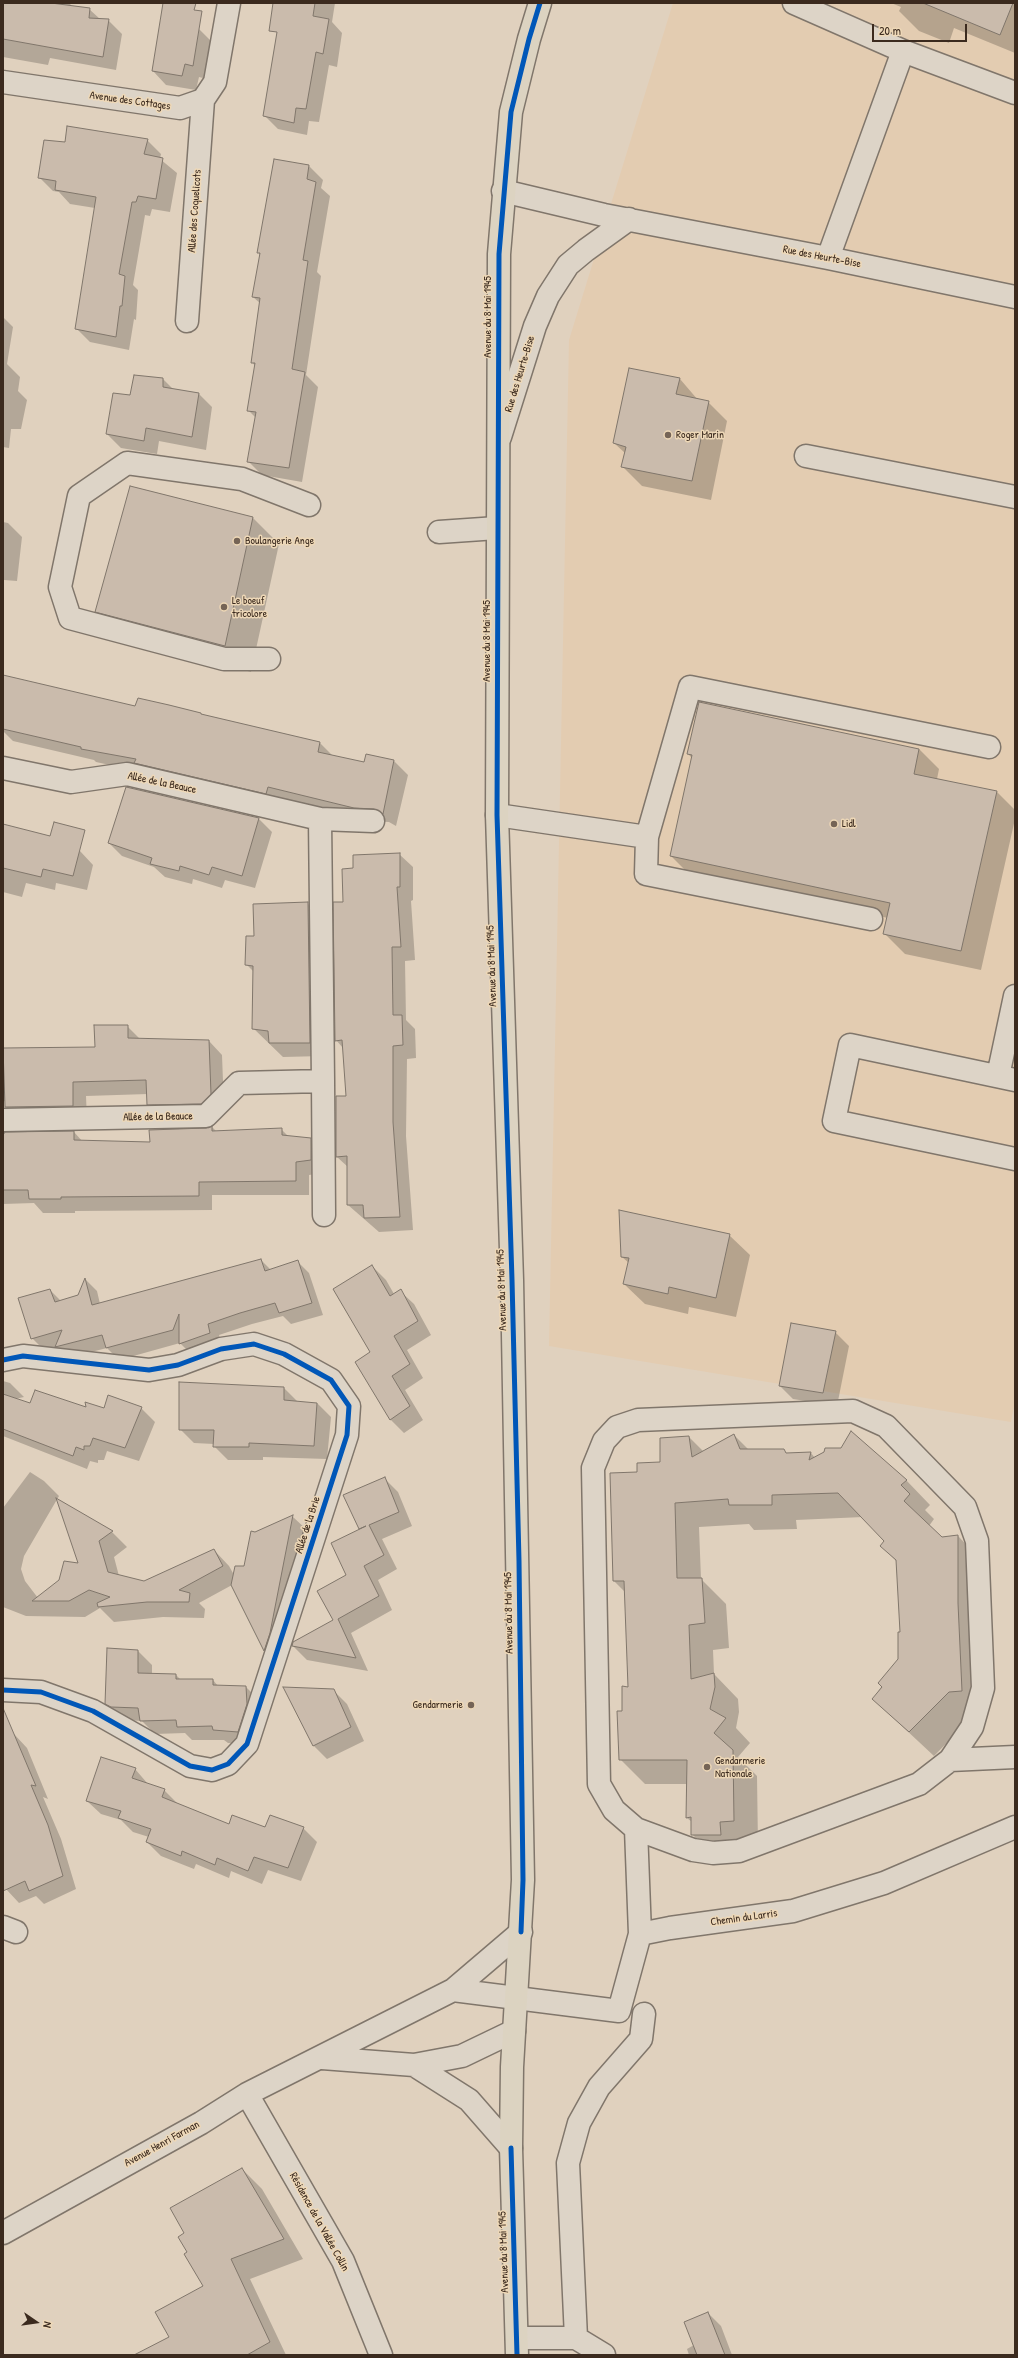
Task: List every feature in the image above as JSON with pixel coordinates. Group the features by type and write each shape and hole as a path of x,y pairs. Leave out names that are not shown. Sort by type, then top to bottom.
{"main road":[{"name":"Avenue du 8 Mai 1945","path":"517,2347 511,2148 514,2031 523,1880 512,1280 496,815 497,448 499,254 503,191 511,112 529,39 540,3"}],"street":[{"path":"203,100 215,82 229,3"},
{"path":"794,3 903,51 1015,93"},
{"path":"828,258 903,51"},
{"name":"Avenue des Cottages","path":"3,82 180,108 203,100"},
{"name":"Allée des Coquelicots","path":"187,321 203,100"},
{"name":"Rue des Heurte-Bise","path":"503,191 629,219 1015,297"},
{"name":"Rue des Heurte-Bise","path":"497,448 535,326 548,296 568,265 629,219"},
{"path":"806,456 1015,497"},
{"path":"269,659 224,659 70,618 60,587 79,496 127,463 242,479 309,505"},
{"path":"439,532 497,528"},
{"path":"871,919 646,874 647,837 690,686 989,747"},
{"name":"Allée de la Beauce","path":"3,768 71,782 127,774 320,819 373,822"},
{"path":"496,815 647,837"},
{"path":"320,819 324,1215"},
{"path":"1015,996 1006,1078 850,1045 834,1120 1015,1159"},
{"name":"Allée de la Beauce","path":"3,1120 206,1116 239,1083 322,1081"},
{"name":"Allée de la Brie","path":"3,1360 23,1356 149,1370 178,1365 221,1350 254,1344 284,1354 331,1380 349,1406 347,1435 247,1744 228,1764 212,1770 190,1766 93,1711 40,1692 3,1690"},
{"path":"853,1411 886,1426 964,1507 977,1541 983,1688 972,1727 950,1760 919,1784 739,1851 713,1853 693,1850 636,1829 614,1810 599,1784 593,1468 604,1441 617,1427 638,1420 853,1411"},
{"path":"950,1760 1015,1756"},
{"name":"Chemin du Larris","path":"640,1934 670,1928 793,1911 884,1883 953,1855 1015,1827"},
{"path":"453,1990 619,2011 640,1934 636,1829"},
{"name":"Avenue Henri Farman","path":"3,2233 201,2123 247,2094 322,2058 453,1990 521,1932"},
{"path":"576,2338 568,2163 579,2123 599,2088 641,2039 644,2014"},
{"name":"Avenue Henri Farman","path":"322,2058 414,2065 462,2056 514,2031"},
{"name":"Avenue Henri Farman","path":"414,2065 468,2100 511,2148"},
{"name":"Résidence de la Vallée Collin","path":"247,2094 343,2261 381,2355"},
{"path":"517,2347 576,2338 604,2355"}],"shaded area":[{"path":"673,3 1015,3 1015,1401 1011,1422 549,1346 569,340"}],"building":[{"path":"3,3 51,3 90,8 89,18 109,19 103,57 3,39"},
{"path":"163,3 196,3 194,10 202,11 193,66 185,64 182,76 152,71"},
{"path":"273,3 315,3 313,16 329,19 323,54 316,52 306,109 296,108 294,123 263,116 277,32 269,31"},
{"path":"923,3 1013,3 1000,35"},
{"path":"67,126 148,139 144,154 163,158 156,199 138,196 136,202 132,202 119,274 125,276 122,306 120,306 116,337 75,329 96,197 55,190 56,181 38,178 44,140 65,142"},
{"path":"274,159 309,165 307,179 316,182 303,260 308,261 292,369 305,372 289,468 247,462 256,412 247,411 255,363 251,363 260,298 252,297 260,253 257,253"},
{"path":"629,368 680,378 676,394 709,401 692,481 621,467 626,447 613,443"},
{"path":"134,375 163,378 163,387 199,393 192,437 146,428 144,441 106,434 113,393 130,395"},
{"path":"130,486 253,517 225,646 95,612"},
{"path":"3,675 135,706 138,698 169,705 320,742 318,752 364,762 366,754 394,760 383,814 374,809 354,808 268,787 266,794 134,763 136,759 81,749 81,747 3,729"},
{"name":"Lidl","path":"699,702 919,749 914,774 997,791 961,951 883,934 890,903 670,856 692,755 687,754"},
{"path":"126,787 259,818 242,876 212,867 209,875 180,866 179,871 150,864 152,858 108,843"},
{"path":"54,822 85,830 73,876 43,869 41,877 3,868 3,824 50,836"},
{"path":"400,853 400,887 397,887 401,947 392,947 393,1015 402,1015 403,1045 393,1046 393,1122 400,1217 364,1218 363,1205 347,1205 347,1156 336,1157 336,1096 346,1096 342,1040 335,1041 333,902 343,902 342,869 353,868 353,855"},
{"path":"308,902 310,1043 269,1043 268,1031 252,1029 253,966 245,965 246,936 254,936 253,904"},
{"path":"94,1025 128,1025 128,1038 209,1040 211,1094 201,1104 147,1105 146,1080 73,1082 73,1106 5,1107 3,1048 95,1047"},
{"path":"212,1126 212,1131 282,1128 282,1135 311,1138 311,1160 296,1162 296,1181 199,1182 199,1196 61,1197 61,1199 29,1199 28,1190 3,1190 3,1135 5,1132 74,1131 74,1140 150,1142 149,1130 206,1128"},
{"path":"619,1210 730,1234 716,1298 669,1287 668,1294 623,1284 629,1258 621,1257"},
{"path":"261,1259 265,1271 298,1260 312,1303 279,1313 275,1303 240,1313 208,1324 210,1333 179,1344 179,1314 173,1330 106,1348 102,1335 55,1347 62,1330 31,1339 18,1298 50,1289 55,1302 78,1295 85,1278 92,1305"},
{"path":"372,1265 390,1296 401,1289 418,1321 394,1336 410,1364 392,1376 410,1406 390,1420 355,1362 370,1352 333,1289"},
{"path":"791,1323 836,1331 823,1393 779,1386"},
{"path":"179,1382 284,1387 284,1400 317,1403 314,1446 249,1443 249,1447 213,1447 214,1430 179,1430"},
{"path":"35,1390 86,1407 85,1402 104,1408 108,1395 142,1407 125,1448 93,1438 90,1446 84,1446 84,1450 76,1447 73,1456 3,1429 3,1394 30,1403"},
{"path":"851,1431 907,1480 901,1485 910,1494 904,1501 942,1537 958,1535 958,1603 962,1691 949,1692 909,1732 872,1699 882,1687 878,1683 898,1659 898,1632 900,1632 896,1560 880,1546 884,1541 838,1493 772,1495 772,1505 729,1505 728,1499 675,1503 677,1578 702,1578 705,1623 689,1625 691,1679 714,1673 715,1687 710,1709 726,1718 714,1733 733,1750 734,1821 720,1822 721,1835 691,1835 691,1817 686,1818 687,1760 619,1760 617,1711 622,1711 622,1686 628,1687 624,1581 613,1581 610,1473 637,1472 637,1463 660,1462 660,1438 689,1436 692,1457 734,1434 740,1449 784,1449 786,1453 811,1452 809,1460 824,1452 825,1448 841,1448"},
{"path":"385,1477 399,1512 369,1525 384,1555 364,1566 379,1596 338,1619 356,1658 292,1646 293,1642 333,1620 317,1591 346,1575 331,1543 366,1526 359,1529 343,1495"},
{"path":"56,1498 113,1531 99,1541 108,1572 144,1581 214,1549 223,1566 179,1590 190,1593 189,1602 147,1602 98,1607 97,1603 110,1597 89,1590 69,1601 32,1601 59,1580 64,1561 78,1563"},
{"path":"293,1515 270,1633 264,1651 231,1585 235,1566 244,1566 251,1531 255,1532"},
{"path":"107,1648 138,1650 138,1673 176,1674 176,1679 213,1679 213,1685 246,1686 247,1704 238,1732 213,1730 212,1726 177,1727 176,1720 140,1721 138,1708 111,1707 105,1704"},
{"path":"283,1687 334,1689 351,1727 313,1746"},
{"path":"3,1708 36,1786 31,1785 48,1825 63,1876 29,1891 25,1881 3,1891"},
{"path":"101,1757 136,1768 132,1778 165,1789 162,1797 229,1824 232,1815 265,1827 270,1815 304,1827 288,1868 254,1857 248,1871 217,1858 215,1865 182,1851 181,1856 146,1842 151,1829 118,1818 121,1811 86,1801"},
{"path":"242,2168 284,2239 231,2259 270,2342 247,2355 134,2355 169,2337 155,2312 203,2286 184,2254 187,2252 178,2237 184,2233 170,2208"},
{"path":"708,2312 725,2355 697,2355 684,2322"}],"cycle path":[{"path":"521,1932 523,1880 519,1561 512,1280 497,815 499,254 511,112 529,39 540,3"},
{"path":"3,1360 23,1356 149,1370 178,1365 221,1349 254,1344 284,1354 331,1380 349,1406 347,1435 247,1744 228,1764 212,1770 190,1766 93,1711 41,1692 3,1690"},
{"path":"511,2148 517,2355"}],"place":[{"name":"Roger Marin","path":"668,435"},
{"name":"Boulangerie Ange","path":"237,541"},
{"name":"Le boeuf tricolore","path":"224,607"},
{"name":"Lidl","path":"834,824"},
{"name":"Gendarmerie","path":"471,1705"},
{"name":"Gendarmerie Nationale","path":"707,1767"}]}
